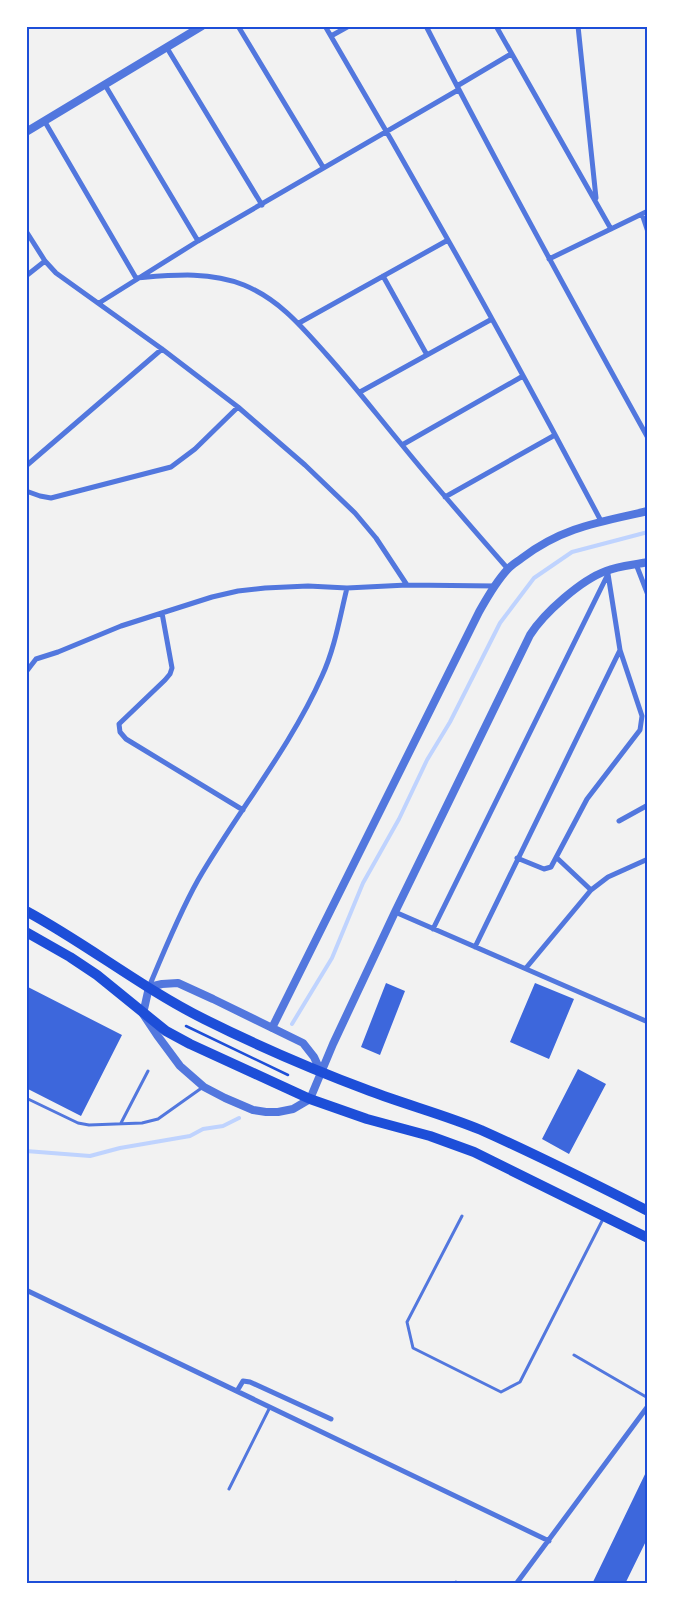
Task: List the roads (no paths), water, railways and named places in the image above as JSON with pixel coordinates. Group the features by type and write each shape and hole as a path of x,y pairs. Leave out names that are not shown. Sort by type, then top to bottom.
{"main road":[{"path":"26,911 204,1019 321,1072 481,1130 648,1211"},
{"path":"26,932 97,975 143,1014 166,1031 190,1044 310,1099 367,1119 430,1136 468,1150 648,1238"}],"street":[{"path":"26,132 202,26"},
{"path":"238,26 323,167"},
{"path":"325,26 448,240 601,521"},
{"path":"331,36 349,26"},
{"path":"426,26 549,259 648,438"},
{"path":"496,26 611,229"},
{"path":"578,26 596,201"},
{"path":"167,48 262,205"},
{"path":"99,303 136,278 458,88 511,54"},
{"path":"105,85 198,241"},
{"path":"45,122 136,278"},
{"path":"549,259 648,211"},
{"path":"642,214 648,232"},
{"path":"26,231 45,261 56,272 238,407 305,465 355,514 376,538 407,585"},
{"path":"299,323 448,240"},
{"path":"26,276 45,261"},
{"path":"136,278 178,274 200,274 222,278 244,285 266,296 283,308 299,323 360,392 402,445 508,569"},
{"path":"384,276 427,355"},
{"path":"360,392 492,319"},
{"path":"26,466 162,349"},
{"path":"402,445 523,376"},
{"path":"26,491 51,498 171,467 195,449 238,407"},
{"path":"445,496 555,435"},
{"path":"272,1028 474,621 495,586 508,569 549,539 601,521 648,511"},
{"path":"347,588 324,674 293,731 198,880 182,910 149,987 143,1014 170,1054 191,1077 204,1087 237,1104 266,1112 293,1109 310,1099 396,912 532,631 542,618 592,578 648,562"},
{"path":"636,564 648,595"},
{"path":"517,858 544,869 551,867 587,799 640,730 642,716 620,650 608,572"},
{"path":"434,929 608,572"},
{"path":"26,660 58,652 121,626 238,591 308,586 347,588 407,585 495,586"},
{"path":"162,613 172,668 170,674 119,724 120,732 126,739 243,810"},
{"path":"475,947 620,650"},
{"path":"26,672 36,659"},
{"path":"619,821 648,805"},
{"path":"557,858 591,890"},
{"path":"526,968 591,890 608,876 648,859"},
{"path":"396,912 648,1022"},
{"path":"149,987 178,983 303,1043 314,1057 321,1072"},
{"path":"26,1290 549,1541"},
{"path":"237,1391 243,1381 250,1382 331,1419"},
{"path":"516,1584 648,1406"}],"lane":[{"path":"120,1124 148,1071"},
{"path":"26,1098 78,1123 89,1125 120,1124 158,1119 204,1087"},
{"path":"462,1216 407,1322 413,1348 501,1392 520,1382 580,1267 604,1216"},
{"path":"574,1355 648,1398"},
{"path":"229,1489 270,1407"}],"waterway":[{"path":"292,1024 332,958 363,883 399,819 427,760 450,722 500,623 534,578 572,552 648,532"},
{"path":"26,1151 90,1156 120,1148 190,1136 203,1129 223,1126 239,1118"}]}
